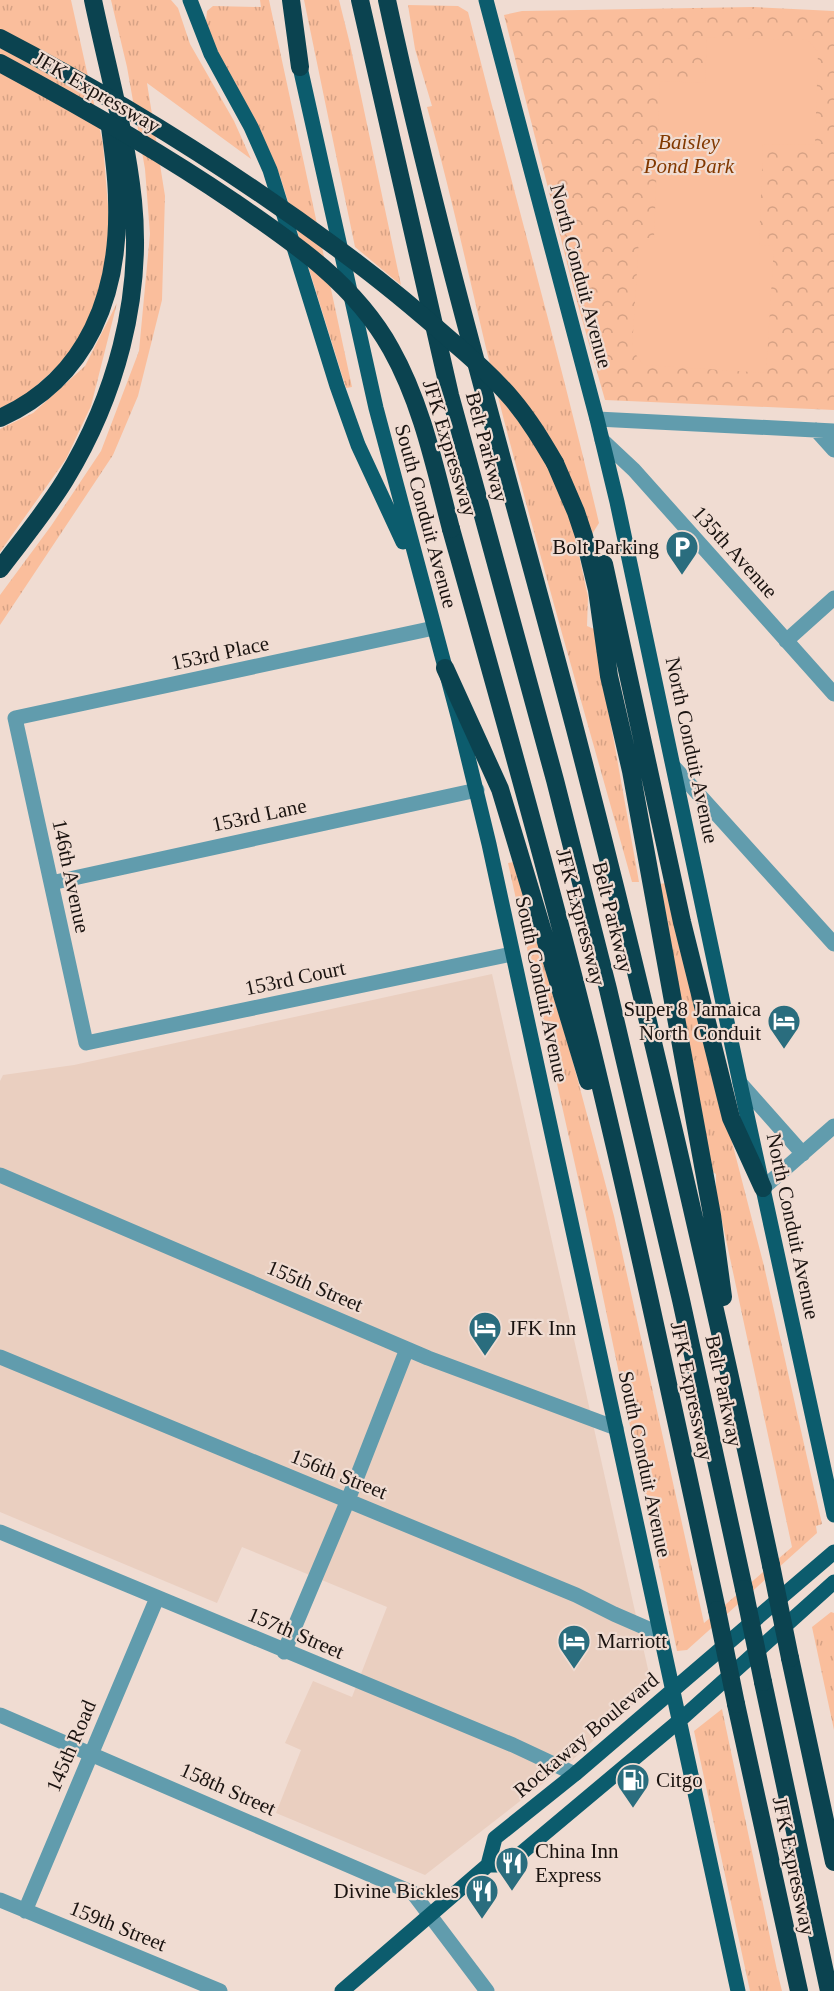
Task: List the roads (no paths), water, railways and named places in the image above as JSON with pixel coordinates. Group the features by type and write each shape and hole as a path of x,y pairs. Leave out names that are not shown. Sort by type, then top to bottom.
{"highway":[{"path":"0,569 63,483 90,435 115,370 129,310 134,257 133,204 123,137 93,0"},
{"path":"291,0 300,67"},
{"name":"Belt Parkway","path":"360,0 450,395 555,780 671,1255 829,1991"},
{"name":"Belt Parkway","path":"387,0 438,220 566,695 625,930 739,1415 834,1862"},
{"path":"0,418 38,397 69,367 95,326 110,282 117,233 117,200 98,24"},
{"name":"JFK Expressway","path":"0,38 91,87 178,139 281,208 372,275 436,326 497,382 528,420 580,499 597,539 640,770"},
{"name":"JFK Expressway","path":"0,65 30,79 108,123 205,183 324,268 362,305 406,377 421,416 590,1042 717,1610 798,1989"},
{"path":"445,668 500,789 579,1055 628,1209"},
{"path":"640,770 712,1215 739,1415"},
{"path":"640,770 684,931 731,1118 764,1188"},
{"path":"809,1745 834,1825"}],"main road":[{"path":"190,0 211,54 250,126 270,170 326,352 358,445 421,580"},
{"name":"South Conduit Avenue","path":"284,0 376,408 477,790 737,1990"},
{"name":"North Conduit Avenue","path":"486,0 602,440 834,1515"},
{"name":"Rockaway Boulevard","path":"488,1865 495,1838 575,1774 834,1552"},
{"path":"342,1991 488,1865 507,1865 679,1721 834,1582"}],"street":[{"path":"597,419 834,431"},
{"path":"816,430 834,450"},
{"name":"135th Avenue","path":"602,440 634,470 834,694"},
{"path":"786,640 834,598"},
{"name":"153rd Place","path":"15,718 434,628"},
{"name":"146th Avenue","path":"15,718 86,1043"},
{"path":"674,767 834,944"},
{"name":"153rd Lane","path":"51,883 477,790"},
{"name":"153rd Court","path":"86,1043 512,954"},
{"path":"740,1083 803,1154"},
{"path":"764,1188 834,1126"},
{"name":"155th Street","path":"0,1175 407,1349 616,1428"},
{"path":"284,1652 348,1500 407,1349"},
{"name":"156th Street","path":"0,1357 576,1595 660,1634"},
{"name":"157th Street","path":"0,1532 284,1652 513,1745 575,1774"},
{"name":"145th Road","path":"25,1911 157,1598"},
{"name":"158th Street","path":"0,1715 413,1893 487,1991"},
{"name":"159th Street","path":"0,1900 220,1991"}],"place":[{"name":"Bolt Parking","path":"682,576"},
{"name":"Super 8 Jamaica North Conduit","path":"784,1050"},
{"name":"JFK Inn","path":"485,1357"},
{"name":"Marriott","path":"574,1670"},
{"name":"Citgo","path":"633,1809"},
{"name":"China Inn Express","path":"512,1892"},
{"name":"Divine Bickles","path":"482,1920"}],"park label":[{"name":"Baisley Pond Park","path":"689,154"}]}
